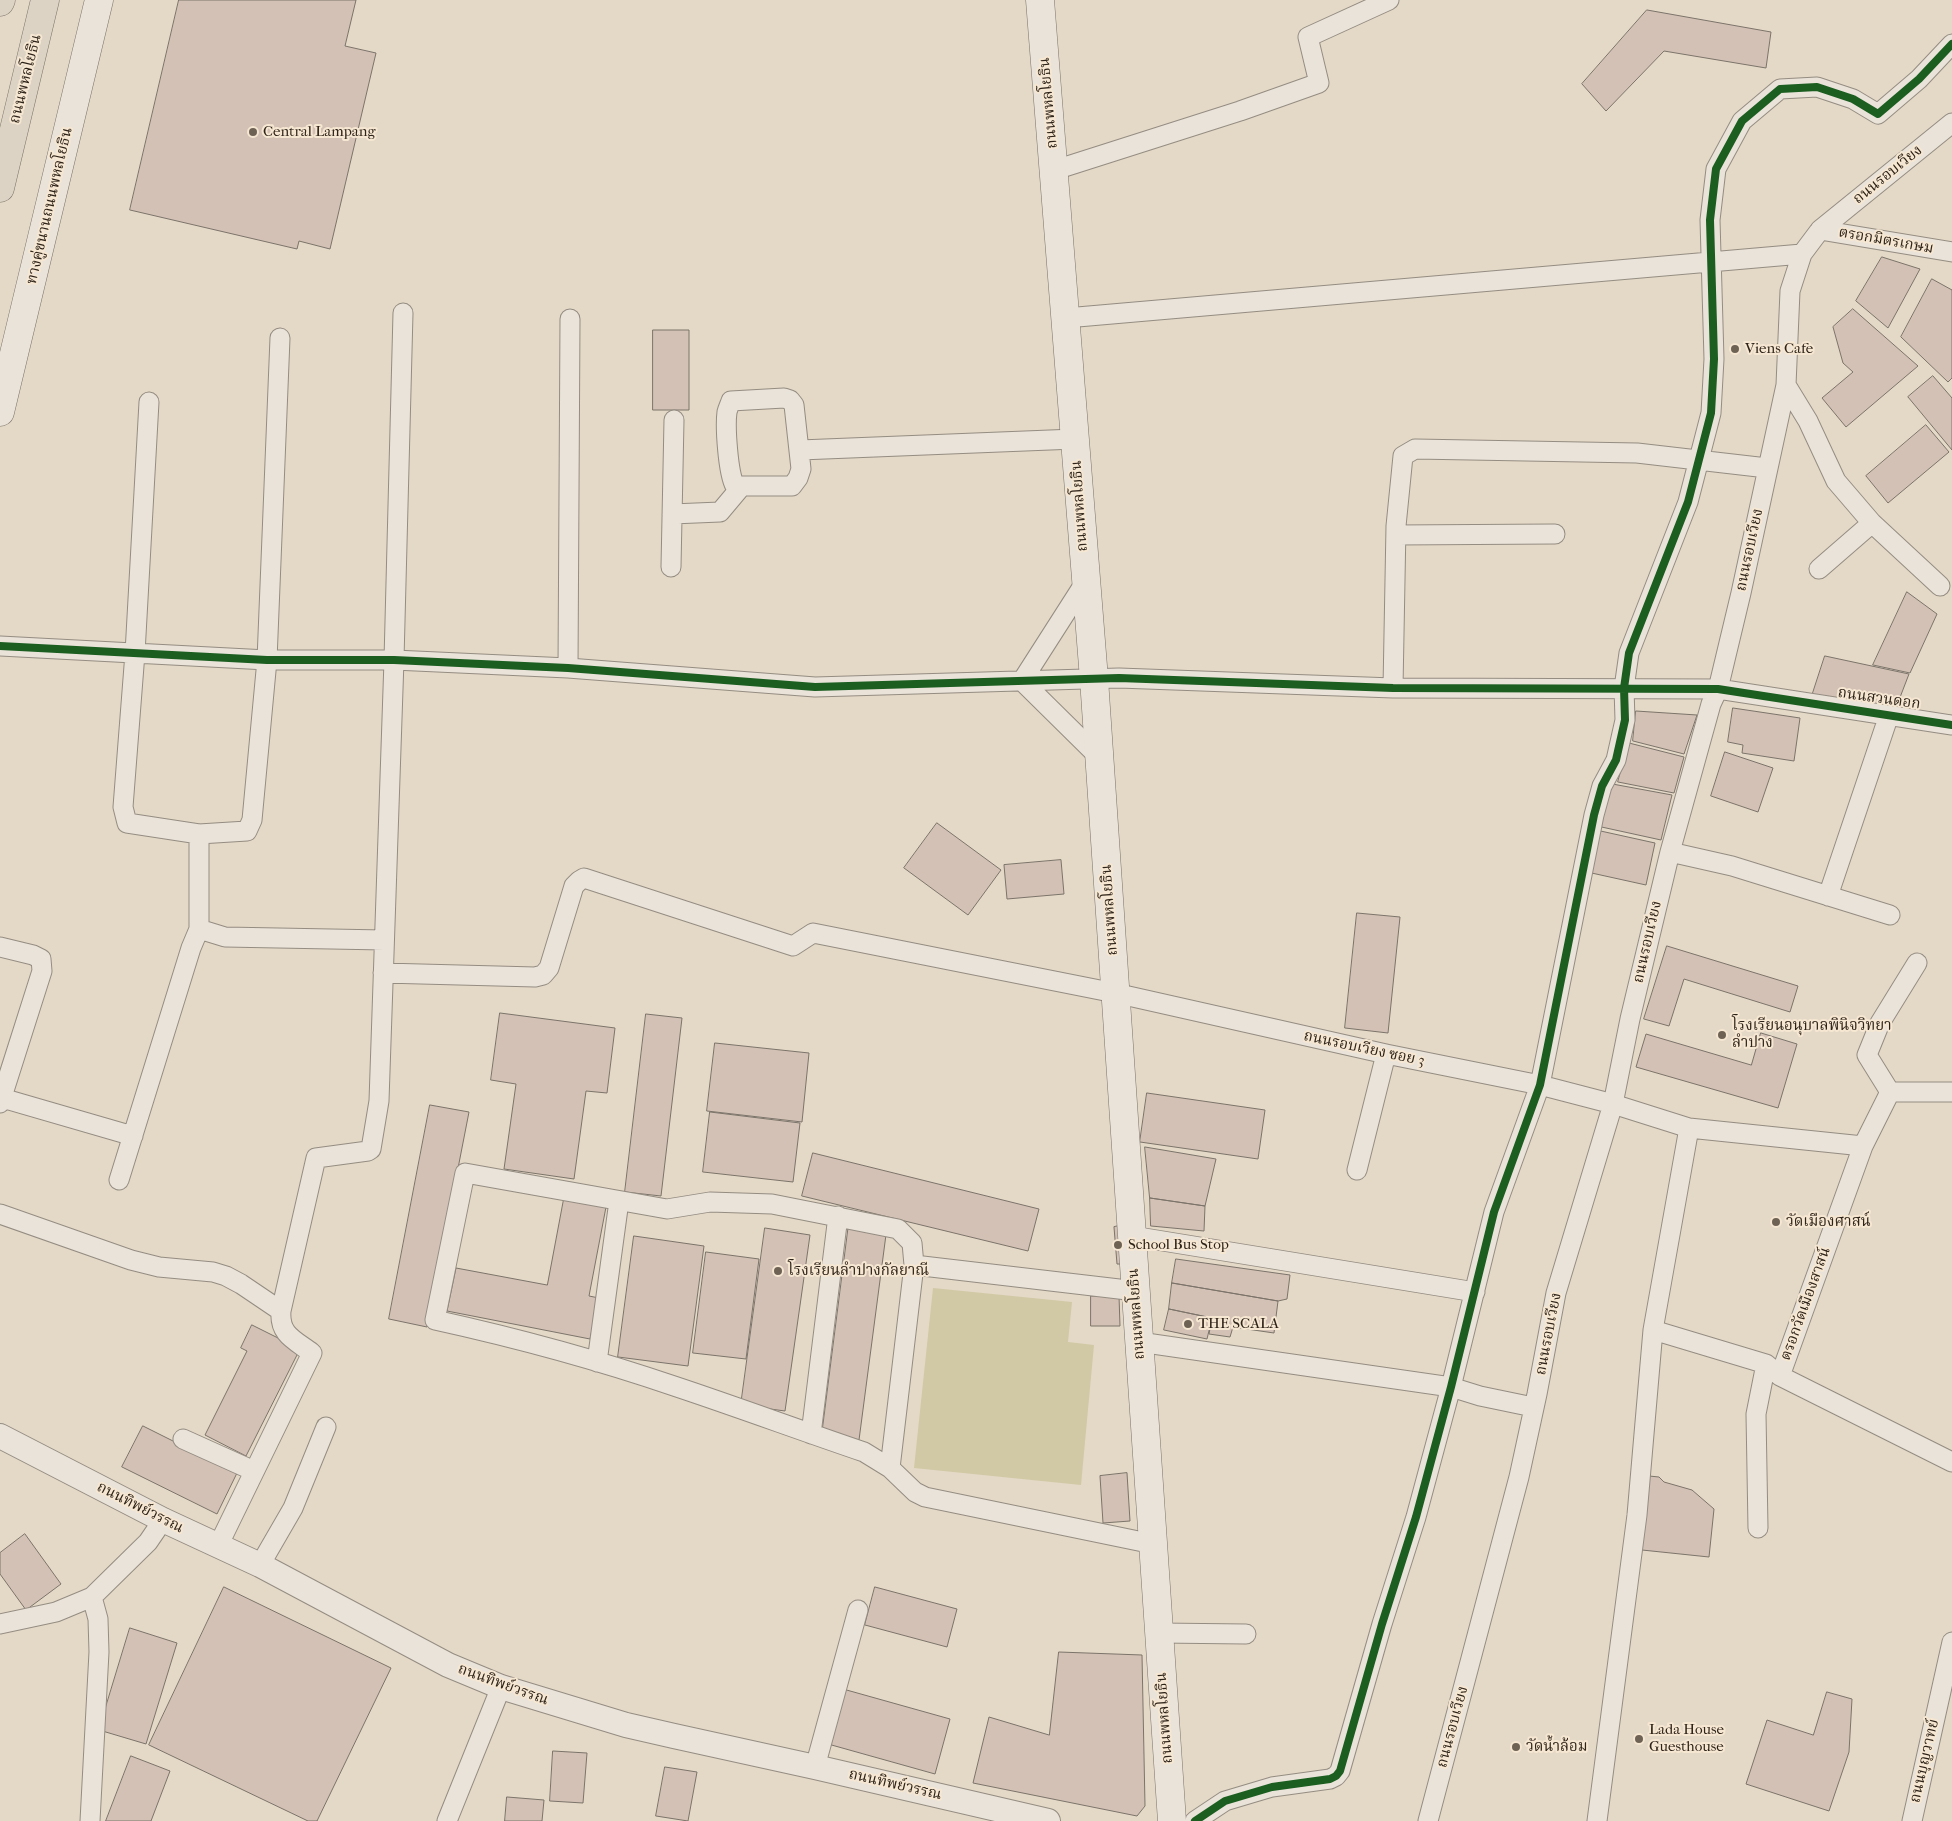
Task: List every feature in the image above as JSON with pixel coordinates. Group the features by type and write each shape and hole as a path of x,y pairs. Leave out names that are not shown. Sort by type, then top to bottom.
{"highway":[{"name":"ถนนพหลโยธิน","path":"0,188 45,0"}],"main road":[{"name":"ทางคู่ขนานถนนพหลโยธิน","path":"0,412 99,0"},
{"name":"ถนนพหลโยธิน","path":"1040,0 1094,679 1172,1821"}],"street":[{"path":"1055,170 1240,111 1319,83 1308,37 1389,0"},
{"path":"1195,1821 1225,1801 1272,1787 1330,1779 1340,1771 1382,1624 1416,1517 1451,1387 1494,1212 1540,1085 1594,815 1602,786 1616,760 1625,720 1624,688 1630,653 1688,502 1712,412 1714,359 1713,262 1710,220 1716,169 1742,121 1780,89 1817,86 1853,99 1878,114 1919,80 1952,44"},
{"name":"ถนนรอบเวียง","path":"1428,1821 1519,1477 1556,1292 1613,1104 1630,1019 1670,852 1711,704 1718,689 1741,593 1786,385 1790,291 1802,254 1820,230 1952,123"},
{"name":"ตรอกมิตรเกษม","path":"1820,230 1952,252"},
{"path":"1066,318 1802,254"},
{"path":"218,1546 312,1353 285,1332 281,1326 281,1311 316,1158 368,1151 372,1145 379,1100 394,660 403,313"},
{"path":"568,668 570,319"},
{"path":"149,402 135,653 123,807 127,823 200,834 247,831 252,820 266,660 280,338"},
{"path":"1786,385 1808,421 1836,481 1872,523 1940,586"},
{"path":"784,398 790,400 794,405 800,450 801,469 798,478 792,486 741,487 735,486 731,479 727,413 731,401 784,398"},
{"path":"670,567 674,420"},
{"path":"800,450 1075,439"},
{"path":"1393,688 1396,534 1403,456 1415,449 1637,453 1767,468"},
{"path":"672,514 720,512 741,487"},
{"path":"1819,569 1872,523"},
{"path":"1396,534 1555,534"},
{"path":"1086,581 1022,681 1099,757"},
{"name":"ถนนสวนดอก","path":"0,646 266,660 394,660 568,668 815,687 1094,679 1393,688 1718,689 1952,724"},
{"path":"1828,896 1890,715"},
{"path":"119,1180 191,948 199,930 200,834"},
{"path":"1670,852 1732,866 1890,915"},
{"name":"ถนนรอบเวียง ซอย 3","path":"383,973 535,977 543,975 550,968 574,886 584,878 793,946 813,933 1116,993 1386,1054 1540,1085 1613,1104 1689,1128 1863,1146"},
{"path":"199,930 225,937 384,940"},
{"path":"0,948 32,955 41,959 42,971 1,1100 133,1136"},
{"path":"1917,963 1880,1023 1867,1056 1890,1092 1952,1092"},
{"path":"1357,1170 1386,1054"},
{"name":"ตรอกวัดเมืองสาสน์","path":"1890,1092 1863,1146 1780,1376 1952,1462"},
{"path":"1597,1821 1637,1515 1652,1330 1689,1128"},
{"path":"890,1468 914,1264 912,1244 898,1229 772,1204 710,1202 667,1209 465,1173 435,1320 502,1334 597,1362 677,1387 864,1452 890,1468 916,1492 925,1497 1153,1544"},
{"path":"597,1362 620,1201"},
{"path":"0,1214 131,1260 159,1267 213,1272 226,1276 281,1311"},
{"path":"811,1434 838,1216"},
{"path":"1132,1236 1474,1292"},
{"path":"914,1264 1136,1291"},
{"path":"1652,1330 1766,1364 1780,1376"},
{"path":"1139,1342 1451,1387 1480,1396 1534,1407"},
{"path":"1758,1528 1756,1414 1766,1364"},
{"path":"260,1565 293,1508 326,1426"},
{"name":"ถนนทิพย์วรรณ","path":"0,1436 163,1520 260,1565 448,1665 501,1687 626,1725 1048,1821"},
{"path":"183,1439 254,1471"},
{"path":"0,1624 56,1612 92,1597 148,1542 163,1520"},
{"path":"90,1821 99,1652 98,1619 92,1597"},
{"path":"815,1767 858,1610"},
{"path":"1159,1633 1246,1634"},
{"name":"ถนนบุญวาทย์","path":"1912,1821 1952,1642"},
{"path":"447,1821 501,1687"}],"shaded area":[{"path":"933,1288 1072,1302 1068,1342 1094,1345 1081,1485 914,1468"}],"building":[{"name":"Central Lampang","path":"179,0 356,0 345,46 376,53 330,249 299,241 297,249 130,210"},
{"path":"1647,10 1771,32 1766,68 1664,51 1606,111 1582,84"},
{"path":"1882,257 1920,269 1888,328 1856,301"},
{"path":"1932,279 1952,290 1952,378 1948,382 1901,337"},
{"path":"1853,309 1918,366 1846,427 1822,398 1853,372 1843,363 1833,327"},
{"path":"653,330 689,330 689,410 653,410"},
{"path":"1933,376 1952,398 1952,450 1908,397"},
{"path":"1926,425 1949,452 1888,503 1866,476"},
{"path":"1907,592 1937,614 1910,673 1873,665"},
{"path":"1825,656 1909,674 1894,713 1811,699"},
{"path":"1733,708 1800,718 1794,761 1742,753 1743,745 1728,742"},
{"path":"1636,711 1697,715 1684,754 1633,741"},
{"path":"1629,743 1684,757 1674,793 1618,782"},
{"path":"1725,752 1773,768 1758,812 1711,796"},
{"path":"1607,783 1672,795 1661,840 1597,826"},
{"path":"937,823 1001,870 968,915 904,868"},
{"path":"1596,830 1655,843 1646,885 1587,872"},
{"path":"1061,860 1064,894 1007,899 1004,865"},
{"path":"1357,913 1400,917 1388,1033 1345,1028"},
{"path":"1667,946 1798,986 1790,1012 1684,979 1669,1026 1644,1019"},
{"path":"500,1013 615,1028 607,1093 586,1091 574,1179 504,1169 516,1084 491,1080"},
{"path":"646,1014 682,1018 661,1196 625,1192"},
{"path":"1761,1033 1797,1044 1778,1108 1636,1067 1646,1034 1751,1065"},
{"path":"715,1043 809,1053 802,1122 707,1111"},
{"path":"1147,1093 1265,1110 1258,1159 1140,1142"},
{"path":"430,1105 469,1112 427,1327 389,1319"},
{"path":"710,1112 800,1123 793,1182 703,1172"},
{"path":"1145,1147 1216,1159 1205,1206 1150,1198"},
{"path":"813,1153 1039,1209 1028,1251 802,1196"},
{"path":"1150,1198 1205,1206 1204,1231 1151,1226"},
{"path":"564,1199 606,1207 589,1296 599,1298 590,1339 447,1311 456,1268 547,1285"},
{"path":"849,1223 887,1227 859,1440 822,1435"},
{"name":"School Bus Stop","path":"1119,1226 1121,1264 1117,1264 1114,1227"},
{"path":"765,1228 810,1235 785,1411 741,1405"},
{"path":"634,1236 704,1246 688,1366 618,1357"},
{"path":"706,1252 759,1259 746,1359 693,1353"},
{"path":"1176,1259 1290,1275 1287,1299 1278,1301 1172,1283"},
{"path":"1172,1283 1278,1301 1274,1333 1233,1327 1230,1337 1209,1334 1212,1318 1169,1309"},
{"path":"1091,1296 1119,1296 1120,1326 1091,1326"},
{"name":"THE SCALA","path":"1169,1309 1212,1318 1207,1339 1164,1330"},
{"path":"252,1325 300,1349 246,1456 205,1435 247,1351 241,1348"},
{"path":"143,1426 237,1473 217,1514 122,1467"},
{"path":"1127,1473 1130,1521 1103,1523 1100,1476"},
{"path":"1649,1476 1659,1477 1664,1482 1692,1490 1714,1509 1709,1557 1642,1550"},
{"path":"25,1534 61,1584 26,1610 0,1574 0,1553"},
{"path":"224,1587 391,1668 317,1821 308,1821 149,1745"},
{"path":"875,1587 957,1609 947,1647 865,1625"},
{"path":"130,1628 177,1643 146,1744 99,1730"},
{"path":"1059,1652 1142,1655 1145,1806 1137,1816 973,1783 989,1717 1049,1735"},
{"path":"843,1689 950,1719 935,1774 828,1744"},
{"path":"1827,1692 1852,1699 1849,1752 1829,1811 1746,1784 1767,1720 1813,1735"},
{"path":"553,1751 587,1753 583,1803 550,1801"},
{"path":"131,1756 170,1771 151,1821 106,1821"},
{"path":"665,1767 697,1772 688,1821 656,1816"},
{"path":"507,1797 544,1800 542,1821 505,1821"}],"cycle path":[{"path":"1195,1821 1225,1801 1272,1787 1330,1779 1340,1771 1382,1624 1416,1517 1451,1387 1494,1212 1540,1085 1594,815 1602,786 1616,760 1625,720 1624,688 1629,653 1688,502 1711,413 1714,359 1710,220 1716,169 1742,121 1780,89 1817,87 1853,99 1878,114 1919,79 1952,44"},
{"path":"0,646 267,660 394,660 568,668 815,687 1119,678 1393,688 1718,689 1952,725"}],"place":[{"name":"Central Lampang","path":"253,132"},
{"name":"Viens Cafe","path":"1735,349"},
{"name":"โรงเรียนอนุบาลพินิจวิทยา ลำปาง","path":"1722,1035"},
{"name":"วัดเมืองศาสน์","path":"1776,1222"},
{"name":"School Bus Stop","path":"1118,1245"},
{"name":"โรงเรียนลำปางกัลยาณี","path":"778,1271"},
{"name":"THE SCALA","path":"1188,1324"},
{"name":"Lada House Guesthouse","path":"1639,1739"},
{"name":"วัดน้ำล้อม","path":"1516,1747"}]}
